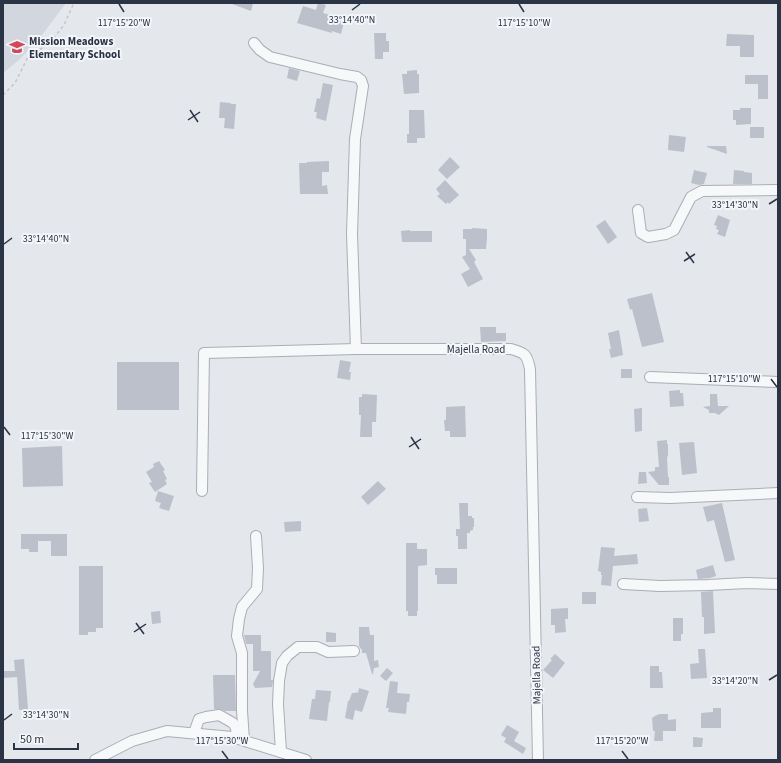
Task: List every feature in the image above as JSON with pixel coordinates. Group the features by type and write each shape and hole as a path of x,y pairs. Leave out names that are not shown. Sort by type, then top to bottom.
{"street":[{"path":"254,43 260,50 270,57 357,77 361,80 363,86 355,139 352,234 356,349"},
{"path":"638,210 641,233 648,237 666,234 674,230 691,197 702,191 778,190"},
{"name":"Majella Road","path":"202,491 204,353 356,349 511,349 522,352 528,359 530,369 538,760"},
{"path":"650,377 778,382"},
{"path":"637,497 670,498 778,493"},
{"path":"240,739 242,711 242,653 238,636 239,619 242,607 257,589 258,568 256,536"},
{"path":"623,584 660,586 747,583 778,584"},
{"path":"278,754 279,681 282,663 287,656 298,647 317,647 328,652 354,651"},
{"path":"194,733 199,719 219,715 233,723 240,739"},
{"path":"95,760 132,741 167,731 232,736 278,754 306,760"}],"path":[{"path":"3,95 15,83 28,57 50,42 64,25 76,3"}],"shaded area":[{"name":"Mission Meadows Elementary School","path":"3,3 66,3 42,35 20,59 3,73"}],"building":[{"path":"232,3 253,3 251,11"},
{"path":"318,3 326,5 323,13 337,17 336,19 344,22 341,34 332,31 332,33 297,23 303,6 316,10"},
{"path":"374,33 386,33 386,41 389,41 389,52 383,52 383,59 375,59"},
{"path":"727,34 754,35 754,57 740,57 740,46 726,46"},
{"path":"289,68 300,71 297,81 287,78"},
{"path":"417,70 417,74 419,74 419,93 404,94 402,74 407,74 407,71"},
{"path":"745,75 768,75 768,99 758,99 758,84 745,84"},
{"path":"323,83 333,85 326,121 316,118 317,112 314,112 317,98 320,99"},
{"path":"220,102 236,104 234,129 224,128 225,118 219,118"},
{"path":"740,108 751,108 751,124 736,125 736,120 733,120 733,110 740,110"},
{"path":"409,110 424,110 425,138 417,138 417,143 407,143 407,134 409,134"},
{"path":"750,127 764,127 764,138 750,138"},
{"path":"669,135 686,137 684,152 668,150"},
{"path":"726,146 727,154 707,147"},
{"path":"450,157 460,167 447,179 438,170"},
{"path":"329,161 329,172 322,172 322,186 327,185 328,194 300,194 299,163"},
{"path":"694,170 707,173 704,184 699,185 691,183"},
{"path":"734,170 752,173 752,184 733,184"},
{"path":"445,180 459,195 449,204 448,202 446,204 437,196 440,194 436,189"},
{"path":"718,215 730,220 725,237 717,234 719,230 716,229 717,226 714,225"},
{"path":"605,220 617,237 608,244 596,226"},
{"path":"463,229 487,229 487,238 486,249 469,249 476,260 474,262 483,279 468,287 461,274 470,269 462,257 466,255 466,239 463,239"},
{"path":"401,231 432,231 432,242 402,242"},
{"path":"652,293 664,342 642,347 632,309 630,310 627,299"},
{"path":"480,327 496,327 496,333 506,333 506,341 481,342"},
{"path":"619,330 623,355 611,358 608,333"},
{"path":"340,360 351,362 349,372 351,372 350,380 337,378"},
{"path":"117,362 179,362 179,410 117,410"},
{"path":"621,369 632,369 632,378 621,378"},
{"path":"680,390 680,393 683,393 684,406 670,407 669,391"},
{"path":"362,394 377,395 376,422 372,422 372,437 360,437 361,415 359,415 359,397 362,397"},
{"path":"710,394 717,394 718,406 729,406 719,415 709,413 709,410 703,407 710,406"},
{"path":"465,406 466,437 450,437 450,431 445,431 444,420 446,420 446,407"},
{"path":"642,408 642,431 635,432 634,409"},
{"path":"667,440 669,485 659,485 648,472 655,471 655,467 659,467 657,441"},
{"path":"694,442 697,473 682,475 679,443"},
{"path":"62,446 63,486 23,487 22,448"},
{"path":"159,461 165,470 163,471 167,479 165,480 167,484 155,492 149,483 152,482 146,472 154,467 153,464"},
{"path":"639,472 646,472 647,483 638,484"},
{"path":"378,481 386,489 368,505 361,497"},
{"path":"158,491 174,496 169,511 159,508 161,503 155,501"},
{"path":"459,503 468,503 468,516 472,516 472,518 474,518 473,530 470,531 470,533 467,533 467,549 458,549 458,536 456,536 456,529 460,529"},
{"path":"722,503 735,560 725,562 714,520 707,522 703,507"},
{"path":"647,508 649,521 639,522 638,509"},
{"path":"301,521 301,531 285,532 284,522"},
{"path":"21,534 67,534 67,556 51,556 51,541 38,541 38,552 29,552 29,549 21,549"},
{"path":"406,543 417,543 417,549 427,549 427,565 418,566 417,616 408,616 408,611 406,611"},
{"path":"601,547 615,548 614,556 637,554 638,564 613,566 611,586 601,585 602,575 601,572 598,571"},
{"path":"713,565 716,576 698,579 696,570"},
{"path":"79,566 103,566 103,628 96,628 96,632 88,632 88,635 79,635"},
{"path":"435,568 457,568 457,584 437,584"},
{"path":"713,591 715,633 704,634 704,617 702,617 701,592"},
{"path":"582,592 596,592 596,604 582,604"},
{"path":"568,608 568,619 565,619 566,632 555,633 555,625 551,625 551,609"},
{"path":"160,611 161,623 152,624 151,612"},
{"path":"673,618 683,618 683,634 681,634 681,641 673,641"},
{"path":"359,627 369,627 370,635 374,635 374,661 378,660 379,667 374,668 373,674 366,653 362,653 359,646"},
{"path":"326,632 336,633 336,642 326,642"},
{"path":"244,635 261,635 261,651 271,651 272,687 255,688 253,684 260,671 253,671 253,644 246,644"},
{"path":"698,649 705,649 707,678 691,679 690,664 699,663"},
{"path":"555,654 565,663 553,678 543,670"},
{"path":"24,659 28,709 19,710 17,677 3,678 3,671 15,671 14,660"},
{"path":"650,666 659,666 659,672 662,672 663,688 650,688"},
{"path":"387,668 393,673 386,681 380,676"},
{"path":"213,675 235,675 236,711 214,709"},
{"path":"390,681 398,682 397,693 410,694 409,702 407,702 406,714 388,712 389,708 386,708"},
{"path":"359,688 369,691 362,712 355,710 353,720 345,718 348,701 352,693 358,693"},
{"path":"316,690 331,691 327,721 309,719 312,699 315,699"},
{"path":"713,708 721,708 721,728 701,728 701,713 713,712"},
{"path":"659,714 668,714 668,720 676,719 676,731 663,731 663,741 654,741 655,731 653,731 652,718"},
{"path":"507,725 519,732 514,741 526,748 523,754 504,742 506,738 501,735"},
{"path":"693,737 703,738 702,747 693,747"}],"place":[{"name":"Mission Meadows Elementary School","path":"17,47"}]}
